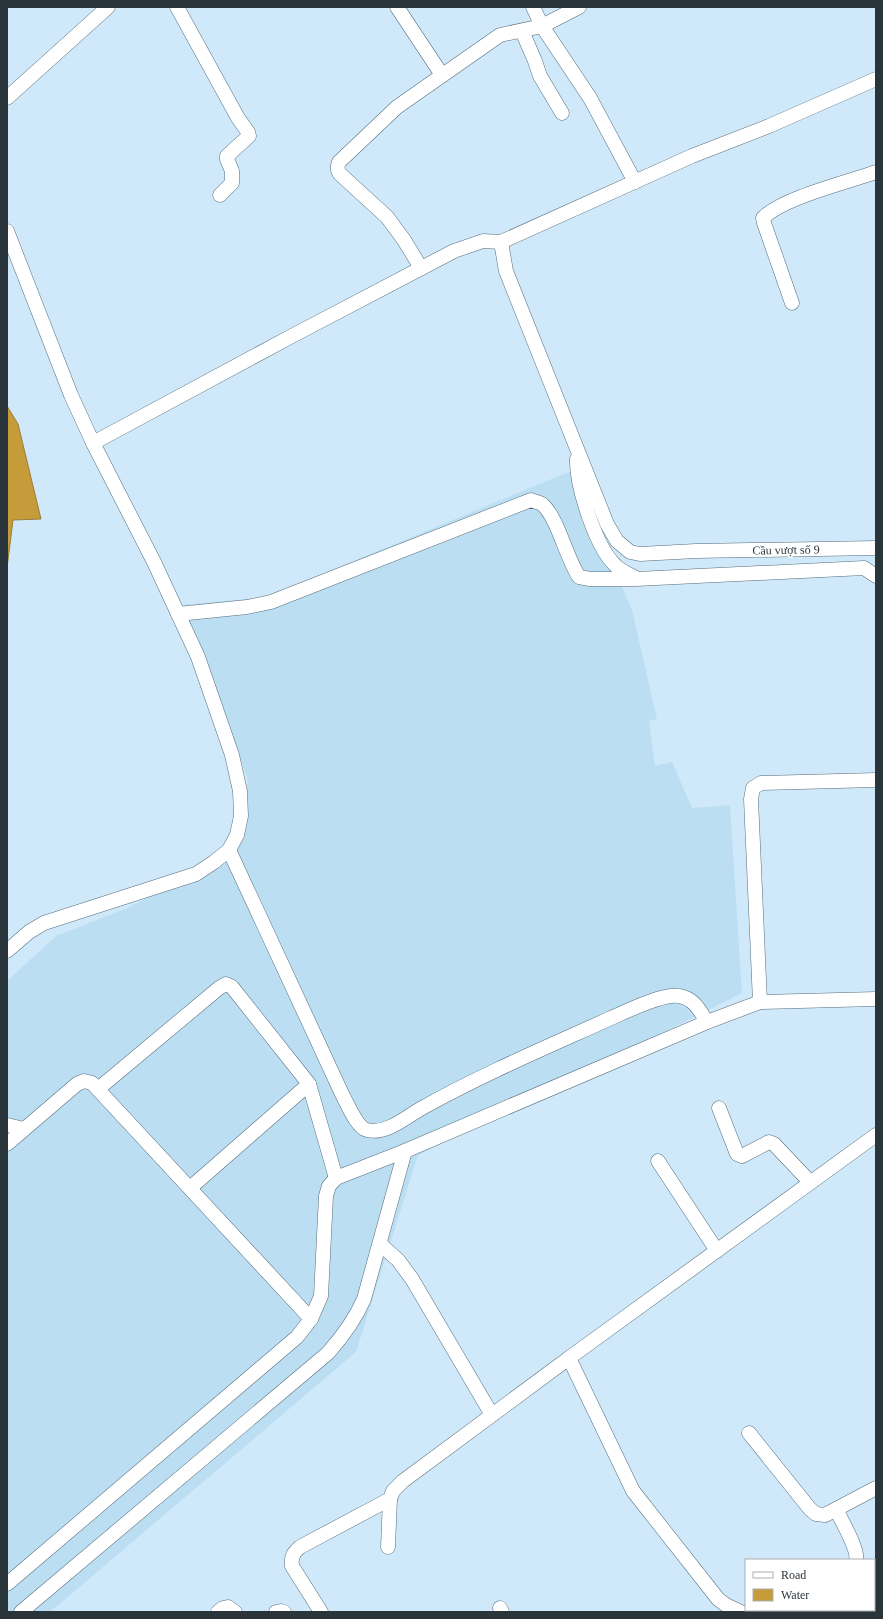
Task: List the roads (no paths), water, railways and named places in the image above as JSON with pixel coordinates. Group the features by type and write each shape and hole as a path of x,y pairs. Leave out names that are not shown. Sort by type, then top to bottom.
{"street":[{"path":"8,94 108,7"},
{"path":"177,7 249,136 227,156 232,171 232,183 220,195"},
{"path":"397,7 442,75"},
{"path":"533,7 542,26 590,98 635,182"},
{"path":"421,268 404,240 387,217 340,174 337,166 343,157 397,107 500,35 542,26 579,7"},
{"path":"522,31 540,76 562,113"},
{"path":"93,443 454,251 483,241 501,242 692,156 768,126 876,78"},
{"path":"792,303 763,218 770,212 795,200 876,172"},
{"path":"7,231 68,389 93,443 154,562 198,657 232,755 240,791 241,816 237,835 229,850 196,874 44,923 29,932 7,951"},
{"name":"Cầu vượt số 9","path":"501,242 506,271 607,524 617,541 630,552 640,554 696,551 876,549"},
{"path":"577,449 576,472 582,498 602,547 615,566 636,579"},
{"path":"178,614 247,607 271,602 531,500 541,503 550,512 572,567 579,577 590,579 636,579 864,568 873,574 876,549"},
{"path":"760,1002 751,799 753,788 762,783 876,780"},
{"path":"229,850 342,1094 360,1126 366,1130 384,1130 475,1079 626,1011 664,996 679,996 688,999 696,1006 707,1022"},
{"path":"98,1089 219,988 226,984 232,987 309,1084 336,1178"},
{"path":"7,1584 297,1337 311,1319 321,1296 326,1196 329,1186 336,1178 405,1151 707,1022 760,1002 876,999"},
{"path":"7,1144 77,1084 84,1081 92,1083 311,1319"},
{"path":"190,1188 309,1084"},
{"path":"719,1108 737,1154 742,1156 769,1142 774,1144 810,1182"},
{"path":"7,1125 24,1129"},
{"path":"388,1547 390,1499 393,1491 403,1481 876,1134"},
{"path":"22,1612 328,1353 343,1336 356,1318 364,1299 405,1151"},
{"path":"658,1161 717,1250"},
{"path":"380,1244 398,1260 412,1279 492,1415"},
{"path":"569,1358 633,1491 718,1599 722,1608 741,1612"},
{"path":"749,1433 810,1509 816,1514 824,1515 876,1488"},
{"path":"321,1612 292,1566 291,1558 294,1552 300,1547 390,1499"},
{"path":"836,1509 855,1548 856,1559"},
{"path":"218,1612 223,1608 228,1607 235,1612"},
{"path":"276,1612 284,1612"}],"water":[{"path":"7,406 18,424 41,519 13,520 7,568"}]}
